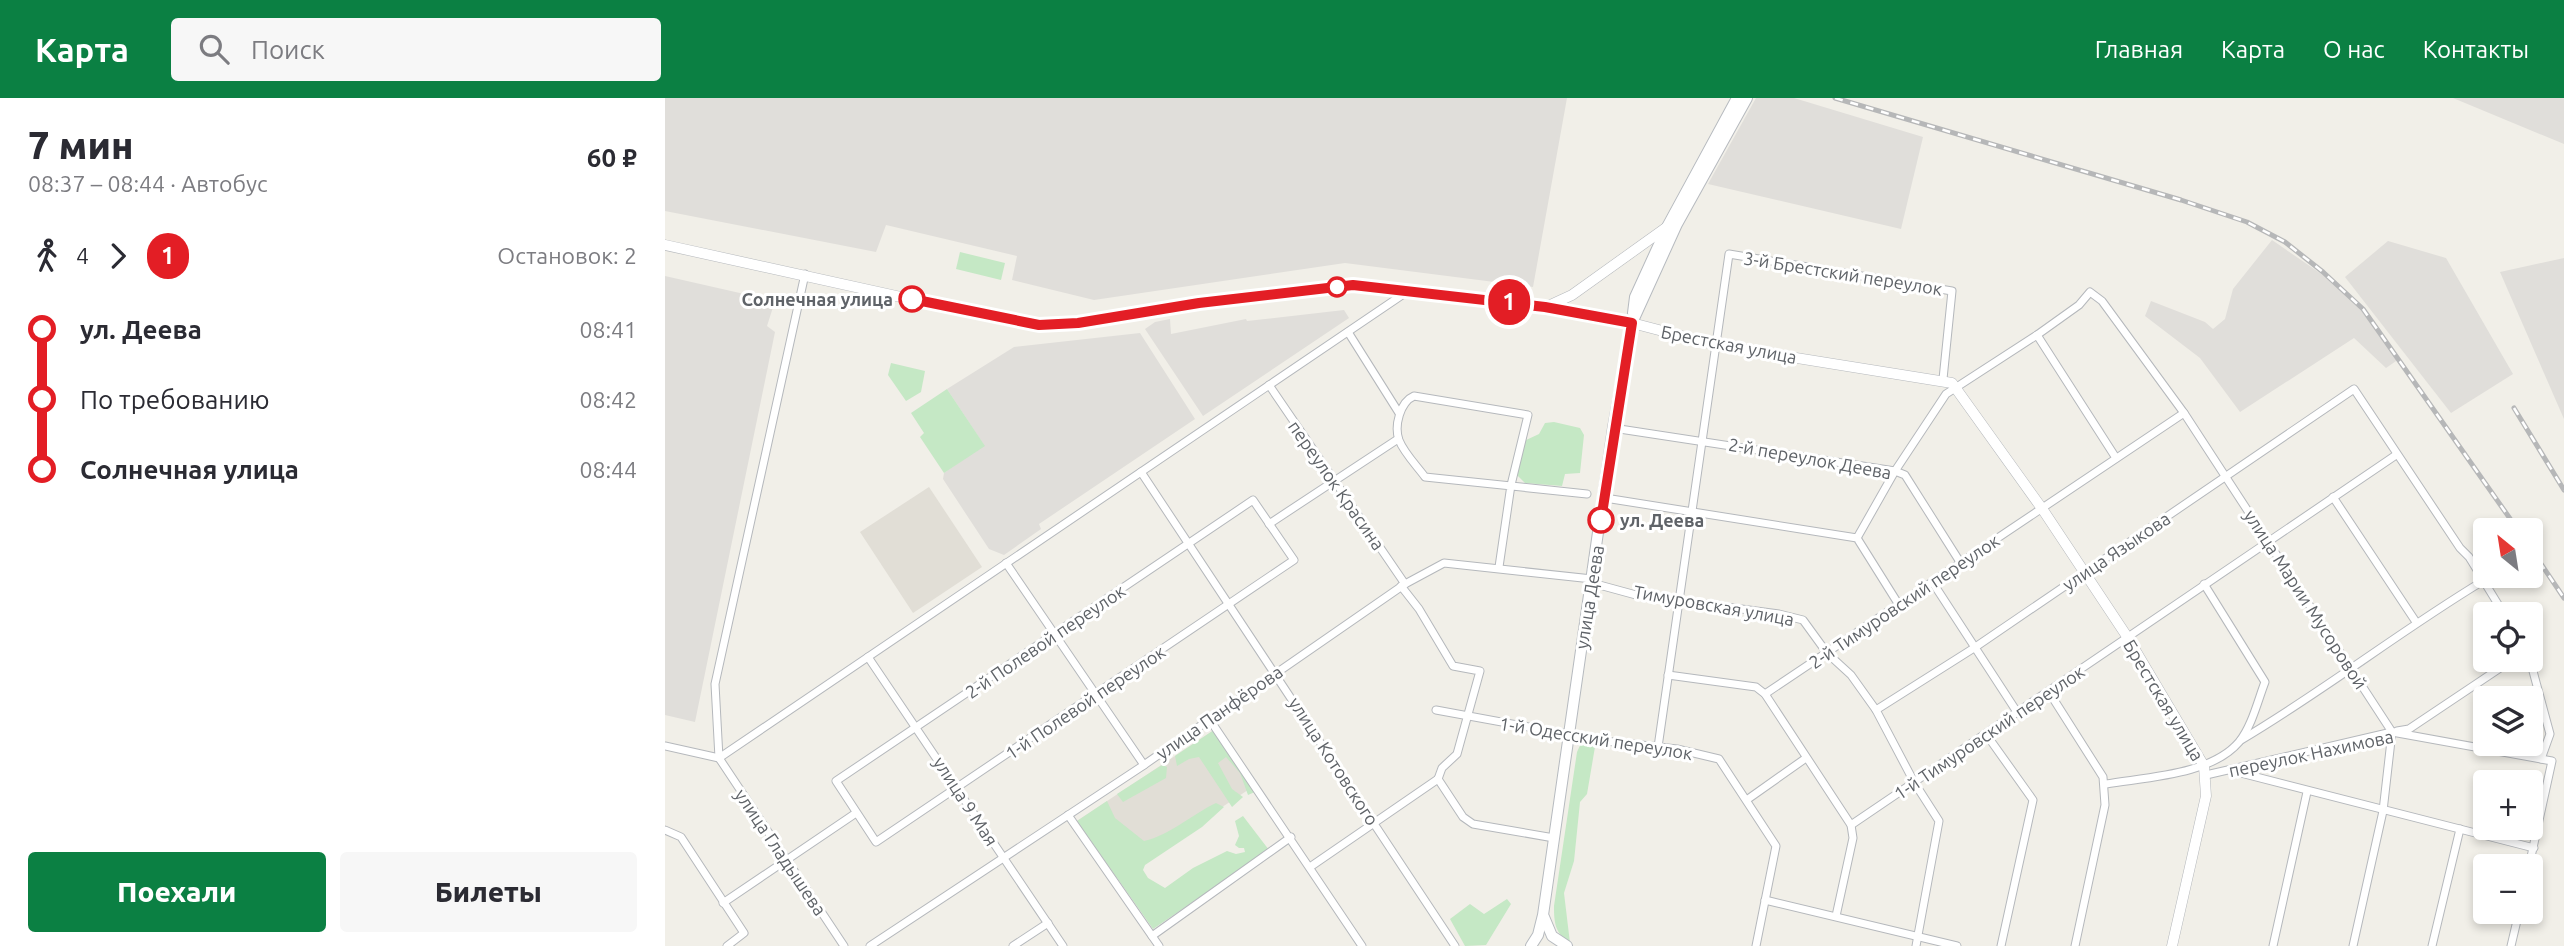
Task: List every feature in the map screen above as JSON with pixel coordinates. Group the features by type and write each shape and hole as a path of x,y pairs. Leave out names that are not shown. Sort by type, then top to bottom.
{"main road":[{"path":"1632,323 1635,297 1667,227 1737,98"},
{"name":"улица Деева","path":"1531,946 1538,935 1543,915 1613,428 1632,323 1677,224 1747,98"},
{"path":"1543,915 1552,936 1567,946"}],"street":[{"path":"1545,307 1572,295 1667,227"},
{"name":"Брестская улица","path":"665,245 1005,320 1039,325 1078,323 1199,303 1353,285 1545,307 1632,323 1716,345 1943,379 1955,386 2043,510 2128,638 2205,770 2206,796 2172,946"},
{"name":"3-й Брестский переулок","path":"1716,345 1728,254 1952,291 1943,379"},
{"path":"719,758 715,684 805,274"},
{"path":"665,746 719,758 1410,290"},
{"name":"улица Марии Мусоровой","path":"2037,335 2079,305 2090,292 2102,301 2184,413 2392,732"},
{"path":"1348,332 1399,413"},
{"path":"1857,538 1895,471 1946,394 2037,335 2116,458"},
{"path":"1658,747 1716,345"},
{"name":"переулок Красина","path":"1269,385 1419,609 1453,666 1480,671 1457,754 1442,768 1438,779"},
{"name":"улица Языкова","path":"1876,710 1974,648 2354,389 2396,455"},
{"path":"1499,567 1511,485 1528,415 1414,396 1407,399 1399,413 1398,439 1425,477 1511,485 1587,494"},
{"name":"2-й Тимуровский переулок","path":"1765,694 2184,413"},
{"name":"2-й переулок Деева","path":"1613,428 1895,471 1905,475 1960,562"},
{"path":"1269,524 1398,439"},
{"path":"2396,455 2473,563"},
{"name":"1-й Тимуровский переулок","path":"1851,825 2396,455"},
{"name":"улица Котовского","path":"1141,472 1455,946"},
{"path":"2333,497 2416,622"},
{"path":"1605,498 1857,538 1899,605"},
{"name":"2-й Полевой переулок","path":"856,813 836,781 1253,500 1269,524"},
{"name":"1-й Полевой переулок","path":"856,813 876,842 1294,560 1269,524"},
{"name":"улица Панфёрова","path":"870,946 1144,765 1403,585 1444,563 1499,567 1592,581"},
{"path":"1006,564 1144,765"},
{"name":"Тимуровская улица","path":"1592,581 1677,602 1779,614 1803,620 1827,653 1851,675 1876,710 1914,782 1939,821 1917,942"},
{"path":"1933,583 2017,712"},
{"path":"2204,584 2265,682 2239,741"},
{"path":"2205,770 2239,741 2351,669 2416,622 2473,587"},
{"name":"улица 9 Мая","path":"868,657 1063,946"},
{"path":"2353,946 2383,811 2392,732 2409,729 2494,672"},
{"path":"2532,854 2552,761 2541,759 2550,734 2533,672"},
{"path":"1668,675 1756,687 1765,694 1851,825 1853,838 1836,916"},
{"path":"2049,692 2106,784 2105,805 2075,946"},
{"name":"1-й Одесский переулок","path":"1436,710 1719,759 1748,799 1776,846 1756,946"},
{"path":"1210,720 1362,946"},
{"name":"переулок Нахимова","path":"2106,784 2229,769 2392,732 2541,759"},
{"path":"1986,734 2033,800 2001,946"},
{"name":"улица Гладышева","path":"719,758 844,946"},
{"path":"1748,799 1806,758"},
{"path":"2229,769 2307,792 2534,848"},
{"path":"1310,867 1438,779 1463,817 1473,824 1554,838"},
{"path":"2273,946 2307,792"},
{"path":"723,903 856,813"},
{"path":"1068,815 1159,946"},
{"path":"2432,946 2460,829"},
{"path":"665,830 681,837 744,933 727,946"},
{"path":"1152,936 1291,837"},
{"path":"1765,900 1836,916 1917,942 1957,946"},
{"path":"1013,946 1048,923"},
{"path":"2511,946 2516,924"}],"shaded area":[{"path":"665,98 1567,98 1533,287 1345,263 1094,300 1012,280 1017,256 886,225 876,252 665,211"},
{"path":"1756,98 1794,98 1923,137 1901,229 1708,184"},
{"path":"2453,98 2564,98 2564,144"},
{"path":"2272,240 2346,291 2399,359 2386,368 2354,338 2240,412 2200,358 2145,316 2151,301 2205,322 2213,329 2225,319 2233,289"},
{"path":"2388,241 2446,258 2513,374 2451,413 2345,277"},
{"path":"2564,258 2564,419 2500,272"},
{"path":"665,276 775,301 767,326 775,332 695,722 665,715"},
{"path":"1344,310 1349,318 1203,416 1145,329 1155,322 1170,319 1171,334 1246,319"},
{"path":"1140,333 1195,419 1039,524 1041,529 1004,555 989,549 943,479 944,473 984,445 947,389 1014,347"},
{"path":"929,487 982,567 913,613 860,532"},
{"path":"1214,730 1254,786 1116,877 1077,821"}],"green space":[{"path":"960,252 1005,263 1001,280 956,269"},
{"path":"891,363 925,371 921,392 906,401 888,375"},
{"path":"947,389 985,446 944,473 920,437 924,433 911,413"},
{"path":"1554,422 1580,428 1584,435 1580,473 1565,474 1562,486 1525,483 1515,473 1522,442 1539,434 1545,423"},
{"path":"1214,730 1257,791 1248,795 1240,773 1226,757 1218,763 1232,789 1243,797 1232,807 1199,757 1177,766 1175,756"},
{"path":"1583,739 1596,741 1587,794 1580,802 1574,861 1564,893 1570,943 1556,927 1554,906 1577,752"},
{"path":"1162,765 1167,767 1166,778 1123,802 1117,794"},
{"path":"1107,801 1115,818 1144,841 1163,834 1216,803 1224,807 1202,827 1145,865 1143,870 1148,878 1165,888 1193,868 1227,851 1236,854 1245,852 1244,848 1235,845 1239,836 1235,821 1243,816 1269,850 1153,929 1077,821"},
{"path":"1507,899 1511,904 1486,945 1465,946 1450,919 1470,904 1484,914"}],"railway":[{"path":"1835,98 2181,200 2247,222 2285,242 2363,309 2510,518"},
{"path":"2514,408 2564,490"},
{"path":"2543,567 2564,598"}],"bus line":[{"name":"1","path":"912,299 1039,325 1078,323 1199,303 1353,285 1545,307 1632,323 1613,428 1601,520"}],"place":[{"name":"Солнечная улица","path":"912,299"},
{"name":"ул. Деева","path":"1601,520"}]}
